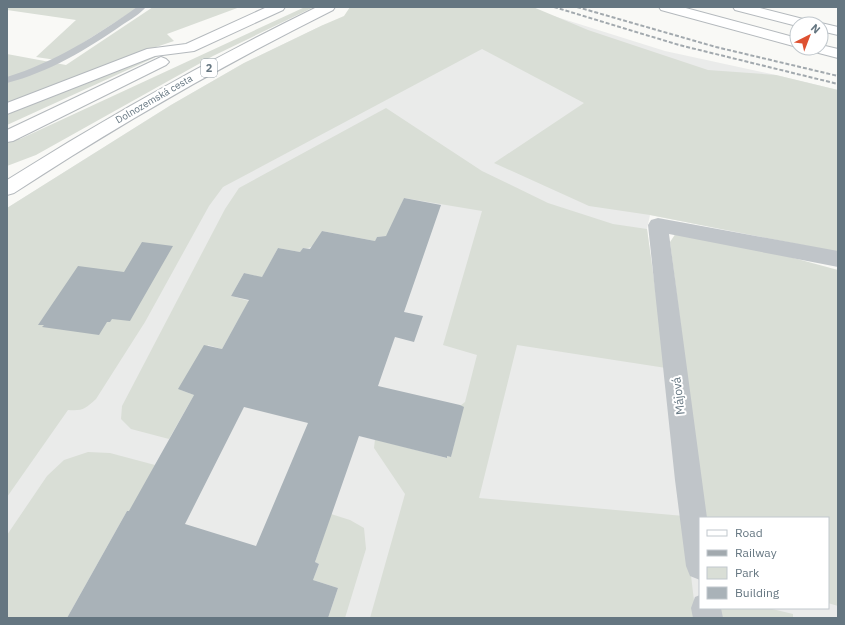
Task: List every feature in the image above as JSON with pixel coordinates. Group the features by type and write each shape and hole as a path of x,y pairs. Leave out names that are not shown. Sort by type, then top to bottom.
{"main road":[{"name":"2","path":"10,135 126,80 189,48 278,7"},
{"path":"126,80 173,63 298,7"},
{"name":"Dolnozemská cesta","path":"7,189 70,147 229,57 328,7"},
{"path":"666,7 789,41"},
{"path":"740,7 789,20"},
{"path":"7,109 152,52 189,48"},
{"path":"7,174 21,170 70,147"}],"street":[{"name":"Májová","path":"699,559 688,480 658,225 744,240 838,259"}],"lane":[{"path":"7,80 26,75 68,57 142,7"}],"shaded area":[{"path":"525,7 665,51 838,90 838,252 650,215 647,229 666,368 838,513 838,618 7,618 7,208 171,105 244,63 323,25"}],"green space":[{"path":"7,7 139,7 56,60 36,57 76,20 7,10"},
{"path":"153,7 240,7 167,34 174,41 138,53 7,104 7,54 66,65"},
{"path":"305,7 314,7 213,56 36,155 7,166 7,130 20,139"},
{"path":"350,7 533,7 588,30 708,70 776,75 838,90 838,252 650,215 589,206 494,163 584,103 482,49 223,187 209,206 145,322 96,399 84,409 68,410 7,497 7,208 171,105 244,63 344,16"},
{"path":"169,51 7,125 7,113"},
{"path":"386,108 482,171 548,203 613,224 647,229 666,368 517,345 479,498 684,516 696,618 370,618 405,494 374,448 375,439 446,458 447,456 451,457 463,407 460,406 465,402 477,355 443,345 482,211 404,198 389,234 386,236 377,237 375,241 322,231 313,246 303,248 300,252 278,248 259,283 256,276 244,273 231,296 249,301 222,349 208,345 181,390 194,395 169,439 131,429 121,419 122,406 225,209 239,188"},
{"path":"676,233 790,257 838,270 838,606 829,603 829,517 705,517 670,242"},
{"path":"88,452 110,453 155,465 131,512 127,511 67,618 7,618 7,535 47,476 64,460"},
{"path":"331,514 350,520 364,528 366,549 345,618 328,618 338,588 313,580 319,564 315,562"},
{"path":"718,609 772,609 793,614 793,618 720,618"}],"building":[{"path":"404,198 441,205 404,312 423,316 414,342 395,337 378,386 464,407 451,457 447,456 447,458 359,436 315,562 319,564 313,580 338,588 328,618 67,618 194,395 178,389 204,345 222,349 249,300 231,296 244,273 262,277 278,248 300,252 303,248 310,249 322,231 375,241 377,237 386,236","holes":["244,407 308,423 256,546 185,524"]},
{"path":"142,242 173,246 130,321 112,319 110,322 107,322 99,335 42,327 44,325 38,325 78,266 124,272"}],"railway":[{"path":"554,7 679,45 838,84"},
{"path":"577,7 716,47 838,76"}]}
